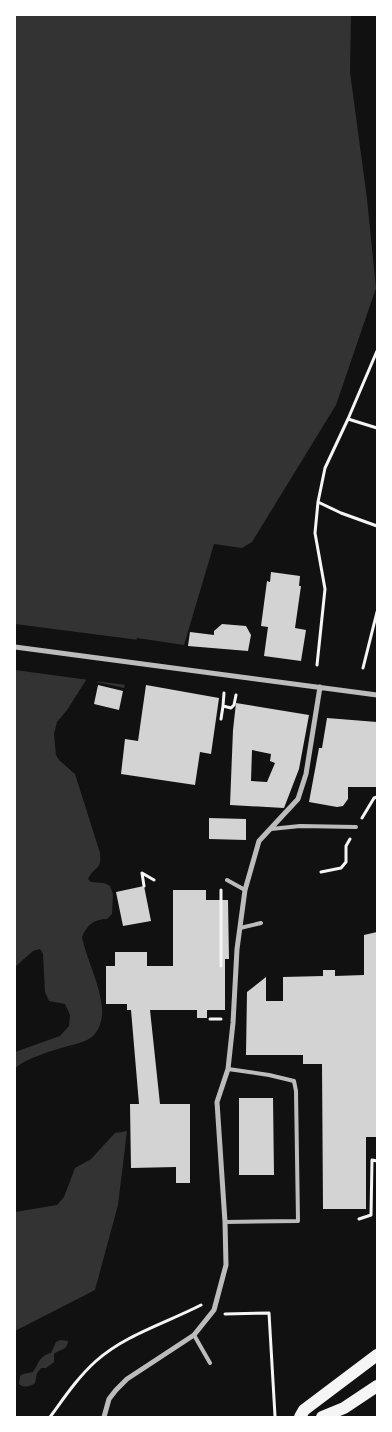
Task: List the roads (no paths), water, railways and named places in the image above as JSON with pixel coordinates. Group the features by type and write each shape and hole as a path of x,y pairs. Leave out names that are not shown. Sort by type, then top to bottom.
{"main road":[{"path":"300,1417 304,1410 377,1355"},
{"path":"322,1417 344,1408 377,1386"}],"street":[{"path":"15,646 377,695"},
{"path":"104,1417 109,1399 127,1379 194,1335 214,1310 226,1265 217,1102 228,1070 245,890 259,841 298,799 306,774 320,687"}],"lane":[{"path":"271,829 300,826 356,826"},
{"path":"227,880 245,890"},
{"path":"240,928 260,923"},
{"path":"225,1222 298,1221 296,1091 294,1081 269,1075 228,1070"},
{"path":"194,1335 210,1363"}]}
